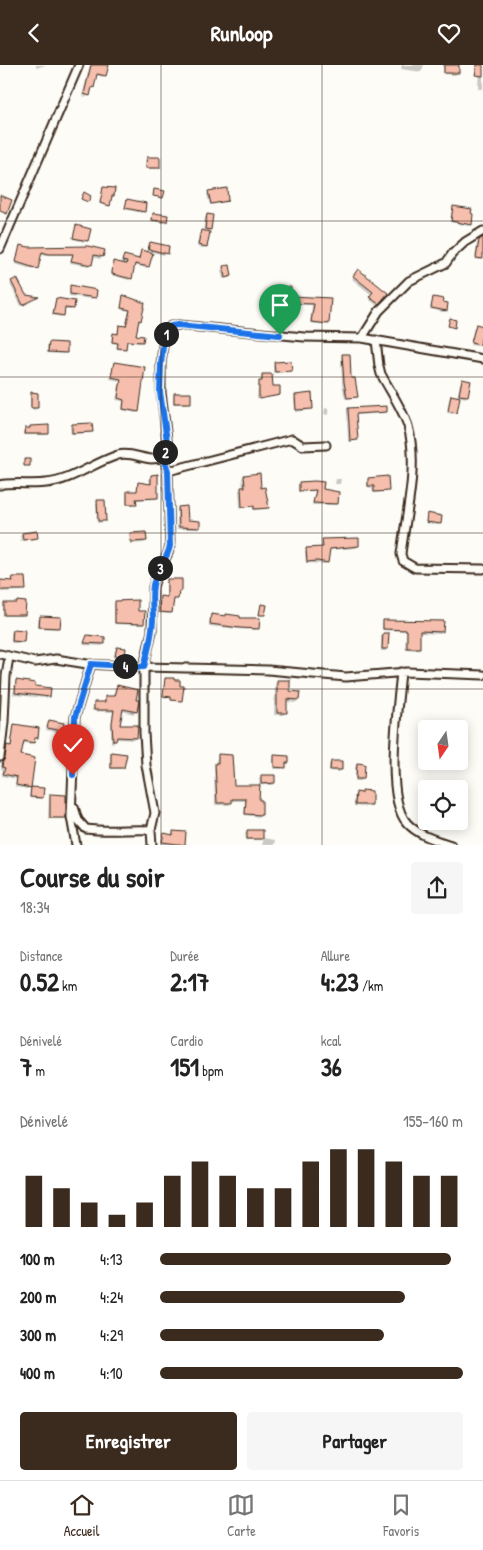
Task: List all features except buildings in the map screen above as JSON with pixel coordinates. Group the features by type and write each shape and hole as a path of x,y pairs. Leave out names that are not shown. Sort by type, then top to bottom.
{"street":[{"path":"0,249 79,65"},
{"path":"362,338 379,311 409,281 446,263 452,254 465,242 483,231"},
{"path":"0,485 3,483 20,485 48,483 75,475 119,455 130,454 152,459 163,458 168,448 160,392 161,364 164,337 171,326 178,325 304,337 362,338 483,359"},
{"path":"376,340 381,374 400,408 411,439 412,467 401,554 403,561 415,568 483,569"},
{"path":"168,471 292,439 303,446 326,445"},
{"path":"152,845 151,830 155,813 146,765 144,667 152,631 153,587 170,546 168,471 163,455"},
{"path":"0,655 35,662 56,659 91,664 144,667 268,669 346,677 401,672 483,675"},
{"path":"0,757 9,657"},
{"path":"76,845 72,817 75,717 91,664"},
{"path":"401,672 395,745 395,789 399,810 407,823 418,832 429,838 451,845"},
{"path":"72,797 78,820 86,829 114,831 128,829 151,830"}],"route":[{"path":"73,775 75,717 91,664 144,667 149,646 153,619 152,600 154,582 170,546 168,471 163,455 168,448 160,392 164,337 167,330 171,326 178,325 280,335"}]}
